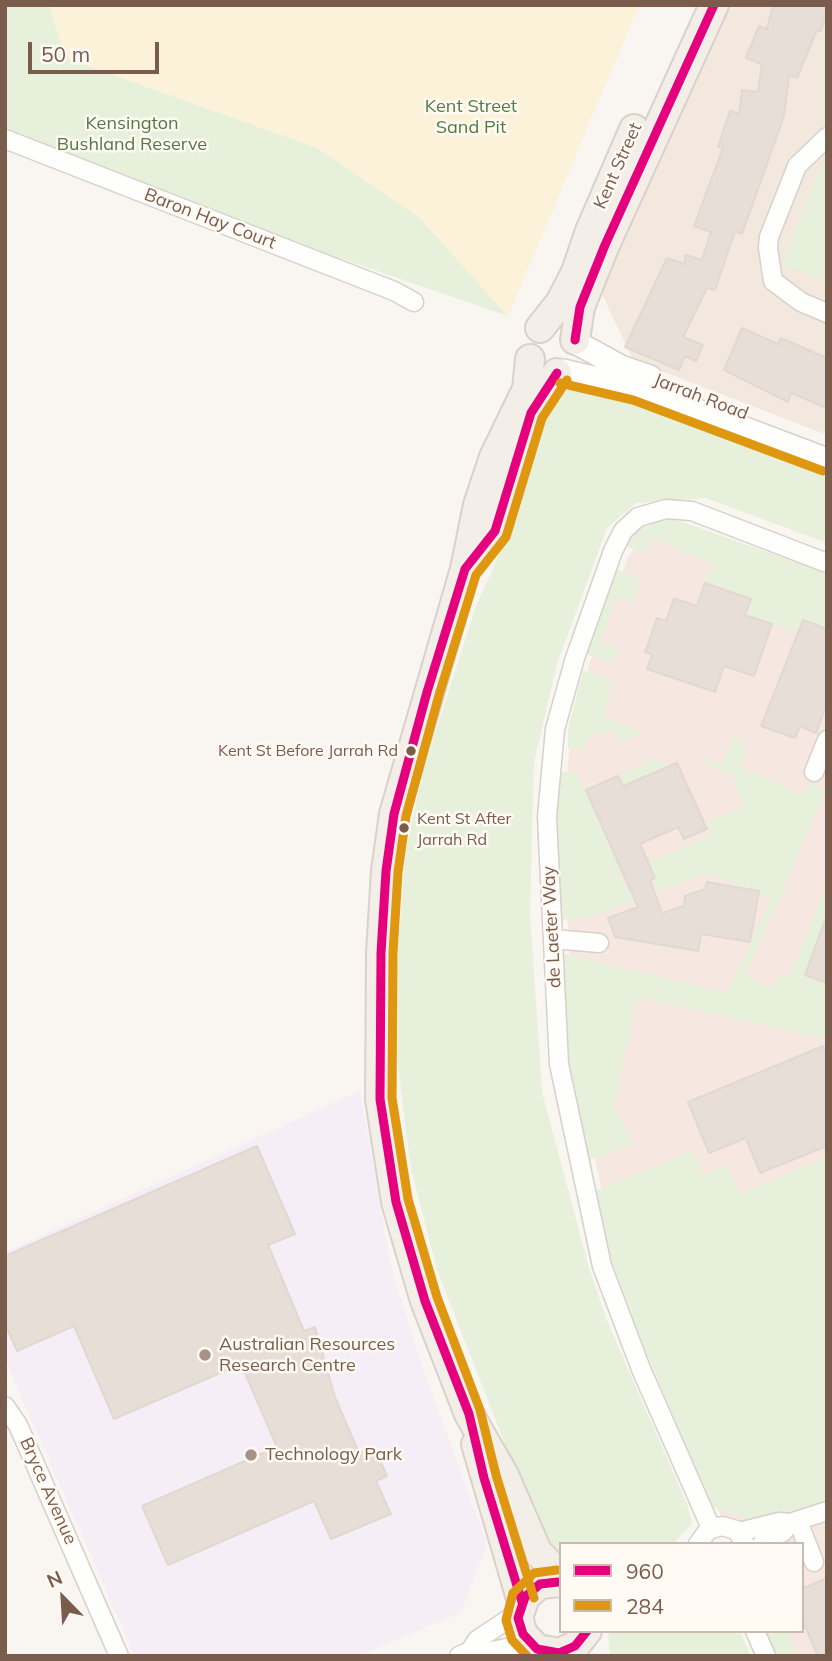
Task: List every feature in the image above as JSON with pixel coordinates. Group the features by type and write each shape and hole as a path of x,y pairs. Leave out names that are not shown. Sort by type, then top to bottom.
{"main road":[{"name":"Kent Street","path":"540,328 560,303 576,272 613,174 700,5"},
{"name":"Kent Street","path":"576,342 580,307 588,295 605,244 714,5"},
{"path":"465,569 495,531 531,413 560,372 573,362 576,342 561,326 540,328 531,338 527,389 494,457 478,505 465,569 394,814 386,871 380,953 380,1100 396,1202 425,1301 470,1414 503,1475 537,1551 559,1578"},
{"path":"530,359 541,370 560,372"},
{"path":"470,1414 484,1478 520,1607 520,1629 536,1649 548,1652 565,1651 587,1640"},
{"path":"520,1607 540,1584 559,1580"}],"street":[{"path":"827,137 797,166 769,237 768,248 773,281 801,302 827,313"},
{"name":"Baron Hay Court","path":"5,139 394,290 414,302"},
{"name":"Jarrah Road","path":"576,342 621,367 827,447"},
{"name":"Jarrah Road","path":"560,372 637,388 827,460"},
{"name":"de Laeter Way","path":"711,1528 641,1369 602,1266 558,1064 547,817 555,729 575,658 613,551 623,531 638,517 666,509 692,510 827,562"},
{"path":"814,772 827,740"},
{"path":"553,939 599,943"},
{"name":"Bryce Avenue","path":"5,1406 19,1424 119,1656"},
{"path":"700,1542 711,1528 726,1526 742,1538 779,1522 794,1522 827,1511"},
{"path":"766,1542 794,1522"},
{"path":"794,1522 814,1562"},
{"path":"465,1653 477,1640 520,1607"},
{"path":"756,1633 766,1656"},
{"path":"465,1653 536,1649"}],"shaded area":[{"path":"712,5 827,5 827,435 633,360 602,294"},
{"path":"647,531 827,580 827,1656 782,1656 773,1633 804,1633 804,1542 732,1542 723,1521 617,1261 574,1061 563,817 571,732 590,662 628,557"},
{"name":"Technology Park","path":"360,1091 391,1266 422,1366 487,1544 461,1612 358,1656 135,1656 5,1360 5,1252"}],"green space":[{"name":"Kensington Bushland Reserve","path":"5,5 49,5 66,58 318,148 420,218 508,316 93,173 5,132"},
{"path":"827,151 827,282 782,264"},
{"path":"592,381 827,474 827,543 706,498 636,503 607,528 557,664 534,762 530,914 542,1092 588,1265 607,1321 687,1504 692,1523 675,1542 559,1542 559,1554 545,1533 505,1444 437,1270 410,1164 397,1056 398,947 406,851 423,771 476,606 509,533 530,473 542,422 554,400 568,390"},
{"path":"668,517 827,573 827,629 803,620 798,633 745,615 750,599 705,583 712,564 654,539 644,553 625,546 639,528"},
{"path":"614,569 642,578 634,602 617,597 601,642 619,649 614,663 586,654"},
{"path":"583,670 612,682 603,715 643,734 620,743 613,730 588,736 583,749 568,748 568,729"},
{"path":"733,736 742,740 746,756 741,767 803,795 810,783 826,789 746,975 773,989 779,975 789,978 827,884 827,926 806,975 827,984 827,1039 642,998 636,1003 614,1106 633,1145 586,1161 567,1070 561,953 726,993 771,898 709,873 582,919 562,920 556,823 560,772 577,772 582,788 593,785 626,891 656,882 649,862 712,835 707,821 744,807 731,774 704,764 707,759 721,763"},
{"path":"646,756 670,765 624,786 619,774 648,763"},
{"path":"692,1151 703,1175 727,1164 741,1193 827,1157 827,1501 754,1521 712,1507 641,1340 613,1265 595,1191"},
{"path":"608,1633 741,1633 751,1656 610,1656"},
{"path":"765,1633 788,1633 797,1656 774,1656"}],"sand":[{"name":"Kent Street Sand Pit","path":"49,5 639,5 508,316 420,218 318,148 66,58"}],"building":[{"path":"773,5 827,5 827,10 821,31 817,30 797,78 789,75 784,116 742,234 735,231 715,290 707,288 683,337 703,345 696,361 685,356 679,370 625,347 667,258 684,264 686,255 702,260 711,232 694,226 723,148 718,147 730,111 739,114 742,90 758,92 762,64 746,58 759,26 767,29"},
{"path":"742,328 778,344 781,338 827,358 827,408 791,393 788,402 724,370"},
{"path":"705,583 751,599 745,615 772,624 754,676 724,666 715,692 647,669 652,655 645,652 657,618 666,621 674,598 697,606"},
{"path":"803,620 827,629 827,704 816,733 800,726 795,738 761,726"},
{"path":"677,763 707,829 684,839 678,827 640,844 655,878 650,880 662,913 684,906 685,896 705,889 707,882 759,891 750,942 701,934 698,951 615,937 608,918 638,907 586,790 618,776 623,786"},
{"path":"827,920 827,983 805,975"},
{"path":"823,1046 827,1055 827,1146 760,1173 746,1138 709,1153 688,1102"},
{"name":"Australian Resources Research Centre","path":"257,1146 295,1234 268,1245 304,1331 315,1327 335,1397 359,1453 374,1447 387,1476 376,1481 391,1514 331,1539 314,1501 168,1565 142,1506 277,1447 241,1364 114,1419 74,1326 17,1351 5,1324 5,1256"},
{"path":"827,1578 827,1656 818,1656 804,1624 804,1588"}],"transit line":[{"name":"960","path":"575,340 580,307 605,245 714,5"},
{"name":"960","path":"522,1602 484,1478 469,1414 425,1301 396,1202 380,1099 381,953 386,871 394,814 427,692 465,569 495,531 531,413 557,373"},
{"name":"284","path":"534,1598 496,1475 480,1410 437,1297 408,1199 392,1098 393,953 398,872 406,816 439,695 476,575 506,537 542,418 567,380"},
{"name":"284","path":"560,383 633,400 823,471"},
{"name":"284","path":"527,1656 512,1640 506,1620 513,1593 534,1573 557,1570"},
{"name":"960","path":"558,1582 540,1584 525,1597 518,1618 523,1634 537,1649 559,1653 575,1646 585,1633"}],"place":[{"name":"Kent St Before Jarrah Rd","path":"411,751"},
{"name":"Kent St After Jarrah Rd","path":"404,828"},
{"name":"Australian Resources Research Centre","path":"205,1355"},
{"name":"Technology Park","path":"251,1455"}]}
